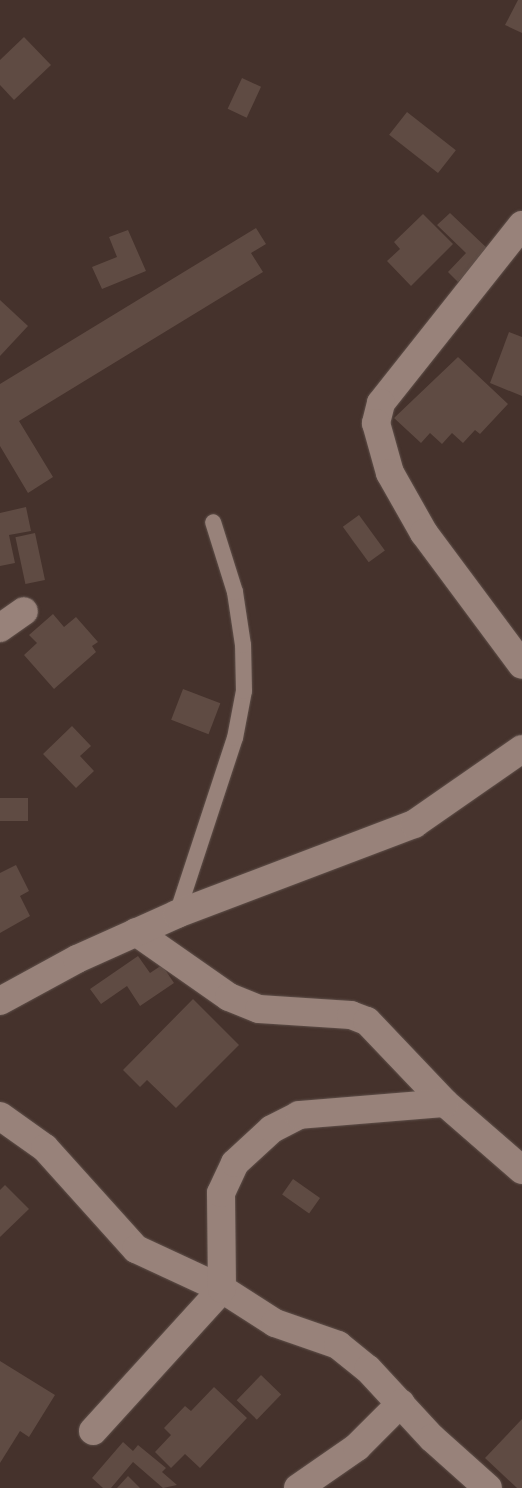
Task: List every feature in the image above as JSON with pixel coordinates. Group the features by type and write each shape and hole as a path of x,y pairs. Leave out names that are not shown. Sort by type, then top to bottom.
{"street":[{"path":"522,225 382,403 376,423 390,473 424,533 522,665"},
{"path":"0,628 24,611"},
{"path":"0,1001 136,932 177,914 414,824 522,749"},
{"path":"136,932 229,997 259,1009 351,1014 367,1021 445,1103 522,1170"},
{"path":"93,1432 222,1289 221,1193 235,1163 272,1129 299,1115 336,1110 445,1103"},
{"path":"0,1116 45,1148 136,1249 222,1289 275,1323 338,1345 488,1488"},
{"path":"298,1488 357,1447 401,1403"}],"lane":[{"path":"177,914 235,738 244,691 243,645 235,592 213,522"}],"building":[{"path":"518,0 522,0 522,33 505,25"},
{"path":"24,37 51,65 14,100 0,85 0,60"},
{"path":"242,78 261,87 247,118 228,109"},
{"path":"407,112 456,150 438,173 389,135"},
{"path":"450,213 489,250 458,282 448,272 466,253 437,225"},
{"path":"423,214 453,244 411,286 387,261 400,249 394,242"},
{"path":"256,228 266,244 251,253 263,272 19,421 53,477 28,493 0,446 0,384"},
{"path":"128,230 146,271 102,289 92,267 117,257 109,237"},
{"path":"0,300 28,326 0,356"},
{"path":"509,332 522,337 522,396 490,383"},
{"path":"458,357 508,404 480,434 475,430 463,443 452,433 442,444 430,433 421,443 394,418"},
{"path":"26,507 31,531 9,535 15,563 0,566 0,513"},
{"path":"359,515 385,551 369,562 343,527"},
{"path":"35,533 45,580 25,584 15,537"},
{"path":"53,614 64,627 76,617 98,642 92,646 96,652 54,689 24,655 37,643 29,635"},
{"path":"183,689 220,703 209,734 171,720"},
{"path":"72,726 91,746 80,756 94,771 76,788 43,754"},
{"path":"0,798 28,798 28,821 0,821"},
{"path":"16,865 29,891 20,896 30,916 0,933 0,873"},
{"path":"138,956 150,973 162,965 174,983 140,1006 127,986 101,1004 90,989"},
{"path":"193,999 239,1045 176,1108 147,1080 140,1087 123,1070"},
{"path":"293,1179 320,1198 309,1213 282,1195"},
{"path":"5,1185 29,1209 0,1237 0,1190"},
{"path":"0,1361 55,1395 29,1437 20,1431 0,1463"},
{"path":"261,1375 281,1394 257,1420 237,1400"},
{"path":"214,1387 247,1418 200,1468 185,1454 171,1468 155,1452 171,1435 164,1428 185,1406 191,1411"},
{"path":"522,1419 522,1488 517,1488 485,1458"},
{"path":"123,1442 133,1451 138,1445 166,1468 162,1472 177,1485 163,1488 133,1462 111,1488 103,1488 92,1478"},
{"path":"128,1476 140,1488 117,1488"}]}
